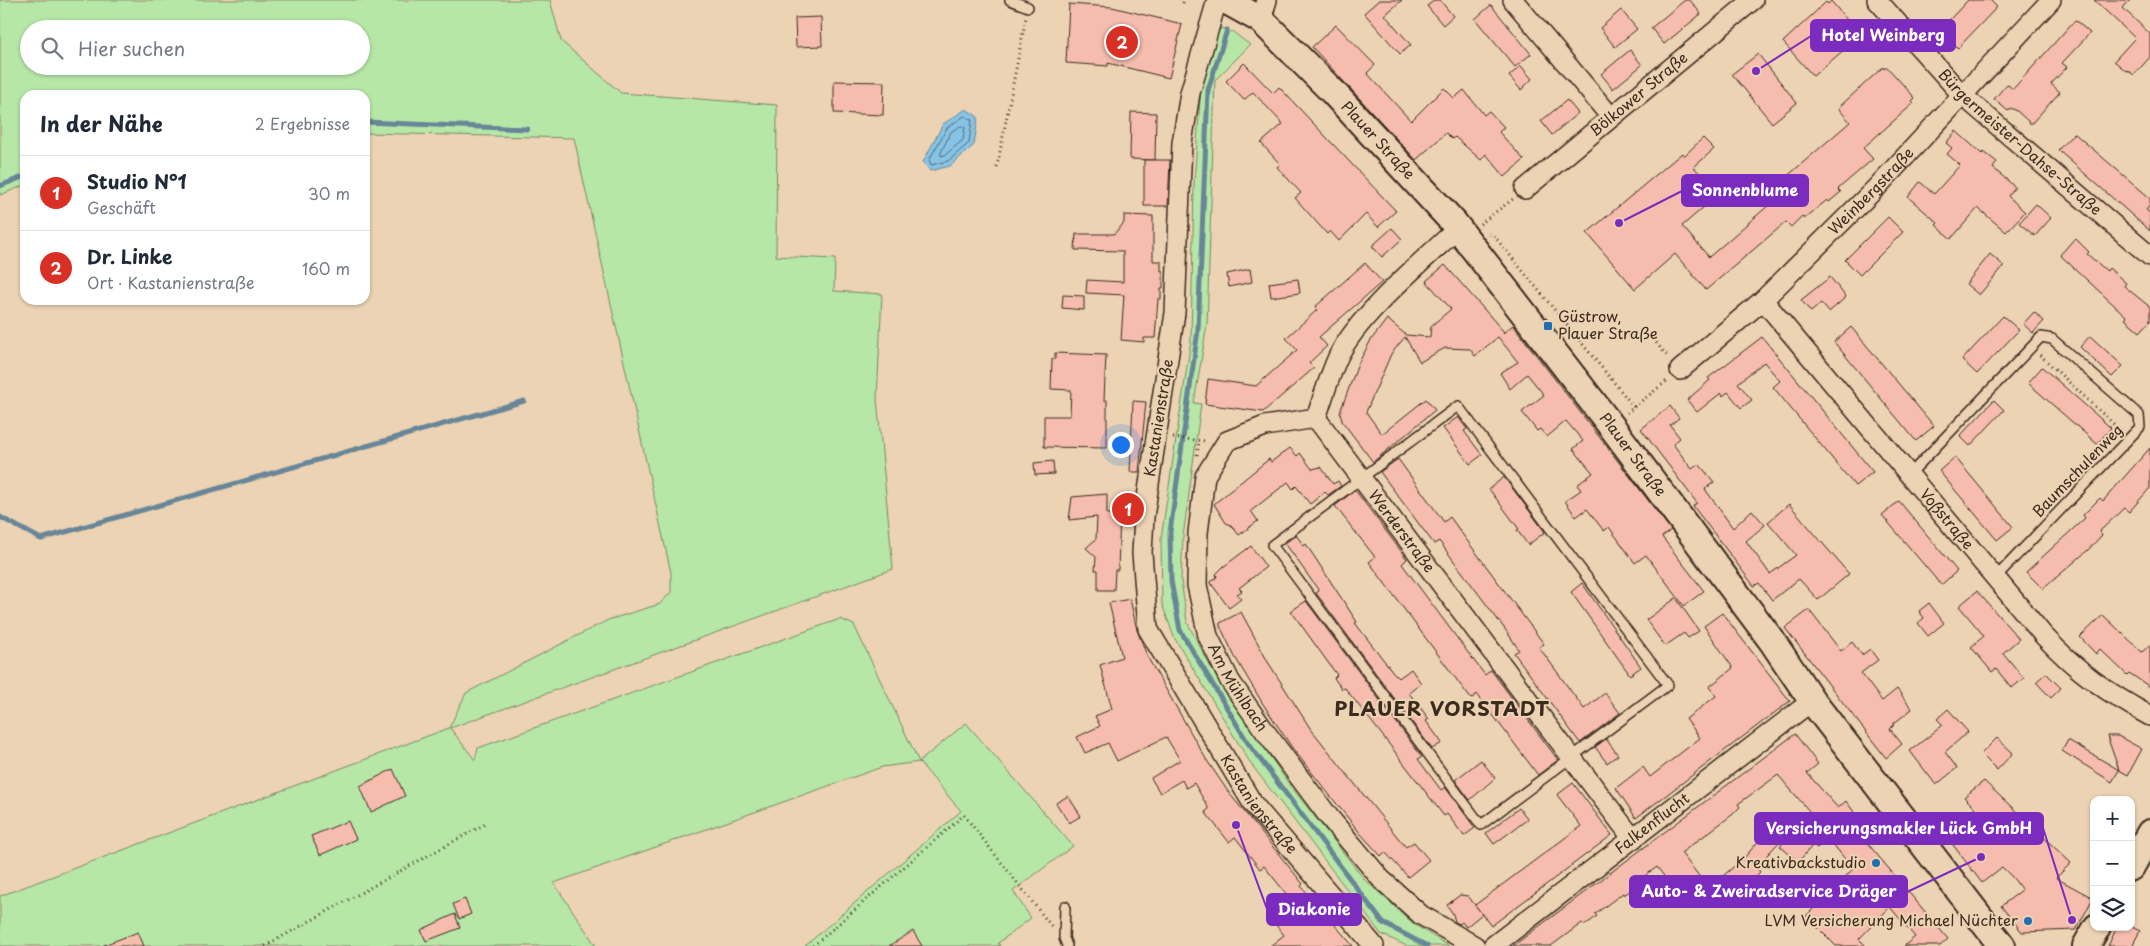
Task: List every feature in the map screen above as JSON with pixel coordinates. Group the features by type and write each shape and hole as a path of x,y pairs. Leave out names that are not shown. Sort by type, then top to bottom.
{"main road":[{"name":"Plauer Straße","path":"1225,0 1264,10 1332,91 1467,228 1772,641 1813,702 2002,946"},
{"path":"2135,860 2150,833"},
{"path":"2086,946 2095,931"}],"street":[{"name":"Kastanienstraße","path":"1217,0 1190,93 1182,136 1175,313 1144,517 1142,553 1148,629 1253,804 1374,946"},
{"path":"1514,0 1611,117"},
{"name":"Bölkower Straße","path":"1525,189 1753,0"},
{"name":"Bürgermeister-Dahse-Straße","path":"1877,0 1962,95 2150,256"},
{"name":"Weinbergstraße","path":"1674,375 1763,300 1876,188 2051,0"},
{"path":"1316,418 1339,356 1356,332 1376,308 1467,228"},
{"name":"Voßstraße","path":"1763,300 2044,636 2072,666 2110,694 2150,716"},
{"name":"Werderstraße","path":"1316,418 1633,839"},
{"name":"Am Mühlbach","path":"1316,418 1265,426 1227,441 1205,476 1198,533 1197,585 1208,636 1230,681 1264,730 1330,817 1381,879 1421,915 1475,946"},
{"name":"Falkenflucht","path":"1493,946 1813,702"}],"lane":[{"path":"1010,0 1028,7"},
{"name":"Baumschulenweg","path":"1910,474 2041,337 2052,339 2139,415 2140,427 1996,577"},
{"path":"1458,406 1668,685 1572,757 1480,825 1272,545 1458,406"},
{"path":"1065,906 1065,942"}],"path":[{"path":"997,167 1028,7"},
{"path":"1467,228 1525,189"},
{"path":"2031,348 2129,438"},
{"path":"1634,407 1674,375"},
{"path":"1172,438 1205,442"},
{"path":"812,946 964,815 1065,942"},
{"path":"266,946 485,824"}],"green space":[{"path":"0,0 550,0 561,41 621,93 777,105 776,256 835,259 834,291 882,294 877,399 893,569 450,728 475,760 478,748 840,619 854,625 919,762 882,767 554,883 596,946 0,946 0,896 449,728 466,693 608,620 660,604 671,592 671,573 574,138 370,133 370,90 20,90 20,187 0,195"},
{"path":"1221,28 1233,32 1250,45 1215,80 1207,325 1194,403 1201,404 1183,537 1181,580 1187,622 1216,677 1289,784 1365,880 1415,925 1449,946 1407,946 1381,934 1251,764 1174,637 1162,604 1161,539 1191,340 1194,184 1201,87 1213,40"},
{"path":"966,723 1073,846 1013,891 1031,918 998,943 1000,946 805,946 961,811 919,762"}],"water":[{"path":"966,109 978,117 974,145 950,166 930,171 923,162 943,124"}],"building":[{"path":"1379,0 1402,0 1385,15 1411,45 1400,54 1364,13"},
{"path":"1435,0 1440,0 1453,16 1443,25 1427,6"},
{"path":"1685,0 1690,0 1701,14 1664,44 1651,28"},
{"path":"1968,0 1990,0 1997,7 1958,48 1939,31"},
{"path":"2094,0 2130,0 2123,8 2150,34 2150,57 2134,75 2114,61 2135,38"},
{"path":"1831,1 1859,34 1858,38 1813,76 1783,42 1826,2 1828,4"},
{"path":"1069,4 1112,7 1182,24 1169,78 1108,63 1108,66 1066,63"},
{"path":"1491,5 1531,54 1515,67 1475,19"},
{"path":"1621,10 1637,29 1615,47 1600,28"},
{"path":"821,17 822,46 796,47 795,18"},
{"path":"2075,20 2090,33 2062,63 2067,67 2051,84 2060,92 2031,124 2017,111 2011,108 2008,111 1994,99 2007,84 2013,89"},
{"path":"1336,25 1375,65 1367,73 1411,121 1444,88 1454,98 1464,90 1484,115 1489,111 1504,127 1499,132 1524,160 1505,177 1486,154 1481,160 1455,137 1452,139 1446,133 1416,160 1312,47"},
{"path":"1630,50 1642,65 1613,89 1601,74"},
{"path":"1758,54 1797,103 1772,123 1732,74"},
{"path":"1244,63 1273,93 1279,87 1396,211 1378,227 1366,214 1339,241 1330,231 1327,234 1295,198 1301,193 1277,167 1280,164 1261,143 1283,124 1253,92 1244,100 1226,81"},
{"path":"1521,66 1532,79 1521,90 1509,76"},
{"path":"1883,67 1884,69 1887,67 1915,98 1912,101 1914,103 1863,148 1873,159 1838,189 1841,192 1829,202 1827,200 1804,219 1802,216 1791,227 1786,222 1706,290 1675,254 1635,289 1587,233 1682,153 1684,156 1703,138 1714,149 1694,167 1718,195 1682,226 1709,257 1770,204 1763,197 1850,122 1838,108"},
{"path":"834,81 884,82 883,115 834,113"},
{"path":"1567,100 1578,113 1552,135 1541,121"},
{"path":"1131,112 1156,113 1155,160 1130,159"},
{"path":"1956,131 1982,154 1984,152 1997,162 1993,168 2015,187 2008,196 2025,212 2006,232 1978,208 1951,239 1936,225 1938,223 1908,197 1920,182 1934,194 1960,165 1947,154 1952,148 1946,143"},
{"path":"2074,133 2150,198 2150,205 2146,210 2150,213 2150,231 2058,150"},
{"path":"1144,160 1170,160 1168,206 1144,206"},
{"path":"2036,204 2051,218 2035,236 2019,223"},
{"path":"1124,215 1153,216 1153,261 1161,261 1161,271 1163,271 1163,288 1161,288 1161,299 1158,299 1155,338 1144,338 1144,342 1121,340 1124,295 1086,293 1087,280 1123,282 1123,251 1075,250 1076,234 1114,234 1124,223"},
{"path":"1888,217 1903,232 1860,275 1845,260"},
{"path":"1392,228 1402,239 1382,257 1372,246"},
{"path":"2075,238 2089,252 2087,254 2107,271 2109,268 2126,283 2124,286 2150,307 2150,321 2140,332 2125,319 2127,317 2060,255"},
{"path":"1990,254 2004,266 1979,295 1966,284"},
{"path":"1365,263 1382,282 1319,337 1327,346 1309,363 1314,368 1263,412 1205,404 1208,379 1256,386 1297,350 1286,338 1317,310 1315,307"},
{"path":"1445,265 1503,333 1513,325 1671,530 1662,537 1704,591 1684,606 1646,555 1635,563 1609,527 1604,531 1587,509 1576,517 1565,501 1581,490 1577,485 1593,473 1573,449 1583,441 1566,421 1547,437 1540,429 1537,431 1522,412 1544,395 1527,374 1510,389 1500,373 1518,362 1498,337 1475,356 1470,349 1445,348 1420,362 1405,337 1391,354 1366,412 1382,434 1426,399 1435,410 1373,462 1342,421 1340,412 1358,364 1371,340 1387,319 1406,335 1430,337 1431,326 1451,309 1426,281"},
{"path":"1250,269 1252,282 1229,287 1227,274"},
{"path":"1830,277 1846,297 1829,312 1821,303 1811,312 1801,300"},
{"path":"1298,279 1300,293 1271,297 1269,283"},
{"path":"1063,295 1084,296 1084,310 1062,308"},
{"path":"2034,312 2044,321 2033,333 2023,324"},
{"path":"2003,316 2019,330 1977,374 1962,360"},
{"path":"1851,327 1934,426 1916,441 1834,342"},
{"path":"2090,336 2123,366 2112,377 2080,347"},
{"path":"1762,337 1873,472 1855,486 1773,387 1780,381 1764,362 1738,383 1752,400 1741,408 1728,392 1723,396 1721,393 1697,412 1687,400 1710,380 1708,378"},
{"path":"1055,353 1106,355 1104,400 1107,400 1107,448 1044,447 1044,416 1070,416 1071,390 1051,389 1052,359 1055,359"},
{"path":"2042,367 2111,428 2097,444 2028,383"},
{"path":"1994,400 2004,410 1970,446 1960,436"},
{"path":"1133,401 1146,402 1139,472 1130,472"},
{"path":"1670,406 1679,418 1670,425 1680,438 1673,444 1692,469 1699,464 1714,482 1705,489 1733,528 1752,510 1765,525 1746,541 1770,574 1796,555 1768,522 1789,504 1849,574 1818,600 1799,579 1772,600 1759,583 1754,586 1693,506 1697,503 1641,429"},
{"path":"1458,417 1467,429 1464,431 1482,455 1470,464 1443,428"},
{"path":"1290,448 1297,456 1300,453 1312,469 1321,467 1333,484 1338,481 1341,486 1328,495 1325,492 1310,504 1296,486 1293,489 1288,482 1251,511 1258,521 1239,535 1231,525 1226,523 1214,504 1269,459 1271,462"},
{"path":"2150,448 2150,488 2129,512 2124,508 2099,532 2102,535 2087,551 2043,589 2026,572 2085,518 2083,515 2100,498 2103,501"},
{"path":"1955,457 2013,527 1997,540 1939,471"},
{"path":"1398,459 1444,522 1450,517 1544,644 1539,647 1584,709 1605,693 1620,713 1580,743 1514,653 1519,650 1507,632 1439,541 1434,544 1380,472"},
{"path":"1053,461 1054,474 1035,475 1034,463"},
{"path":"1504,477 1545,532 1528,545 1517,530 1519,529 1489,489"},
{"path":"1355,490 1407,559 1402,564 1466,650 1485,675 1491,670 1558,760 1538,775 1477,694 1471,699 1369,562 1375,557 1335,506"},
{"path":"1107,494 1107,514 1120,514 1118,570 1115,570 1114,590 1098,590 1098,570 1095,570 1096,557 1086,548 1096,539 1097,517 1069,520 1072,497"},
{"path":"1899,501 1957,571 1941,585 1882,515"},
{"path":"1296,535 1304,546 1306,544 1357,622 1355,623 1393,672 1399,678 1411,669 1421,683 1409,693 1429,719 1426,721 1442,743 1432,749 1316,593 1319,591 1285,543"},
{"path":"1251,546 1266,567 1239,588 1242,591 1237,594 1241,599 1229,608 1210,582 1217,577 1216,574 1223,567"},
{"path":"1582,583 1641,667 1630,675 1571,592"},
{"path":"1977,591 2019,639 2003,653 2024,678 2012,688 1996,669 1992,672 1971,647 1984,636 1959,606"},
{"path":"1676,598 1699,631 1688,638 1684,633 1665,646 1646,620"},
{"path":"1130,599 1137,630 1148,658 1206,759 1229,793 1303,884 1301,886 1353,946 1270,946 1284,935 1267,914 1288,896 1264,866 1260,869 1235,837 1229,842 1205,812 1209,809 1194,783 1186,788 1182,780 1160,793 1151,778 1180,760 1166,737 1117,761 1108,743 1085,753 1077,737 1100,726 1095,716 1112,709 1100,665 1122,657 1109,603"},
{"path":"1306,601 1422,757 1418,759 1441,790 1445,787 1475,828 1464,836 1447,814 1444,816 1345,688 1342,689 1334,678 1337,675 1291,611"},
{"path":"1929,603 1944,623 1928,636 1918,623 1924,618 1919,611"},
{"path":"1809,610 1841,651 1852,642 1862,655 1870,649 1878,660 1861,673 1882,701 1897,689 1912,709 1893,724 1890,729 1902,744 1886,758 1785,628"},
{"path":"1241,612 1268,662 1310,728 1406,847 1414,842 1429,860 1408,877 1385,852 1381,856 1360,833 1293,749 1263,704 1235,657 1220,626 1220,623"},
{"path":"1722,613 1790,701 1636,818 1616,788 1643,767 1650,777 1700,738 1686,719 1716,696 1709,687 1733,668 1704,626"},
{"path":"2103,615 2142,652 2150,645 2150,687 2129,673 2127,675 2100,649 2096,654 2080,637"},
{"path":"2046,673 2061,688 2051,698 2036,682"},
{"path":"1948,709 1968,732 1945,752 1957,768 1936,785 1910,751 1943,725 1937,719"},
{"path":"1795,734 1818,764 1807,773 1838,808 1846,801 1865,827 1858,832 1948,939 1940,946 1904,946 1915,937 1890,907 1859,939 1866,946 1836,946 1806,916 1853,869 1828,838 1817,848 1813,845 1798,862 1780,846 1810,812 1778,775 1738,804 1740,807 1732,815 1681,853 1699,876 1677,893 1657,867 1635,883 1637,886 1624,895 1623,893 1595,914 1597,916 1591,921 1584,925 1582,923 1551,946 1513,946"},
{"path":"2107,736 2118,736 2142,749 2128,775 2119,770"},
{"path":"1997,738 2013,753 1997,770 1981,754"},
{"path":"1606,739 1618,755 1607,763 1595,747"},
{"path":"2068,740 2119,770 2112,782 2062,751"},
{"path":"1481,760 1495,778 1470,800 1455,780"},
{"path":"393,769 405,796 371,812 360,786"},
{"path":"1984,781 2071,863 2056,878 2090,896 2090,904 2076,930 2022,932 2001,906 2022,890 2013,878 2002,867 1982,883 1953,845 1986,819 1964,797"},
{"path":"1573,783 1612,835 1491,926 1475,905 1581,826 1557,795"},
{"path":"1068,796 1081,816 1069,823 1056,803"},
{"path":"1519,808 1528,819 1494,844 1486,833"},
{"path":"348,821 356,839 320,855 311,836"},
{"path":"1769,829 1781,840 1756,867 1760,872 1749,883 1744,878 1728,893 1717,881 1744,858"},
{"path":"1460,895 1468,896 1482,914 1466,927 1462,922 1460,924 1455,922 1453,914 1447,905"},
{"path":"465,899 471,914 459,919 453,904"},
{"path":"455,914 460,928 426,941 421,930"},
{"path":"2135,928 2140,931 2132,946 2108,946 2115,931 2135,931"},
{"path":"913,931 922,946 889,946"},
{"path":"138,932 144,946 104,946 104,945"}],"waterway":[{"path":"1227,30 1208,90 1198,330 1170,532 1171,581 1180,630 1248,743 1383,923 1427,946"},
{"path":"370,122 527,129"},
{"path":"0,186 20,178"},
{"path":"0,517 41,539 524,401"}],"place":[{"name":"Dr. Linke","path":"1122,42"},
{"name":"Hotel Weinberg","path":"1756,71"},
{"name":"Sonnenblume","path":"1619,223"},
{"name":"Güstrow, Plauer Straße","path":"1548,326"},
{"name":"Studio N°1","path":"1128,509"},
{"name":"Diakonie","path":"1236,825"},
{"name":"Auto- & Zweiradservice Dräger","path":"1981,857"},
{"name":"Kreativbackstudio","path":"1876,863"},
{"name":"Versicherungsmakler Lück GmbH","path":"2072,920"},
{"name":"LVM Versicherung Michael Nüchter","path":"2028,921"}],"district":[{"name":"PLAUER VORSTADT","path":"1442,709"}]}
